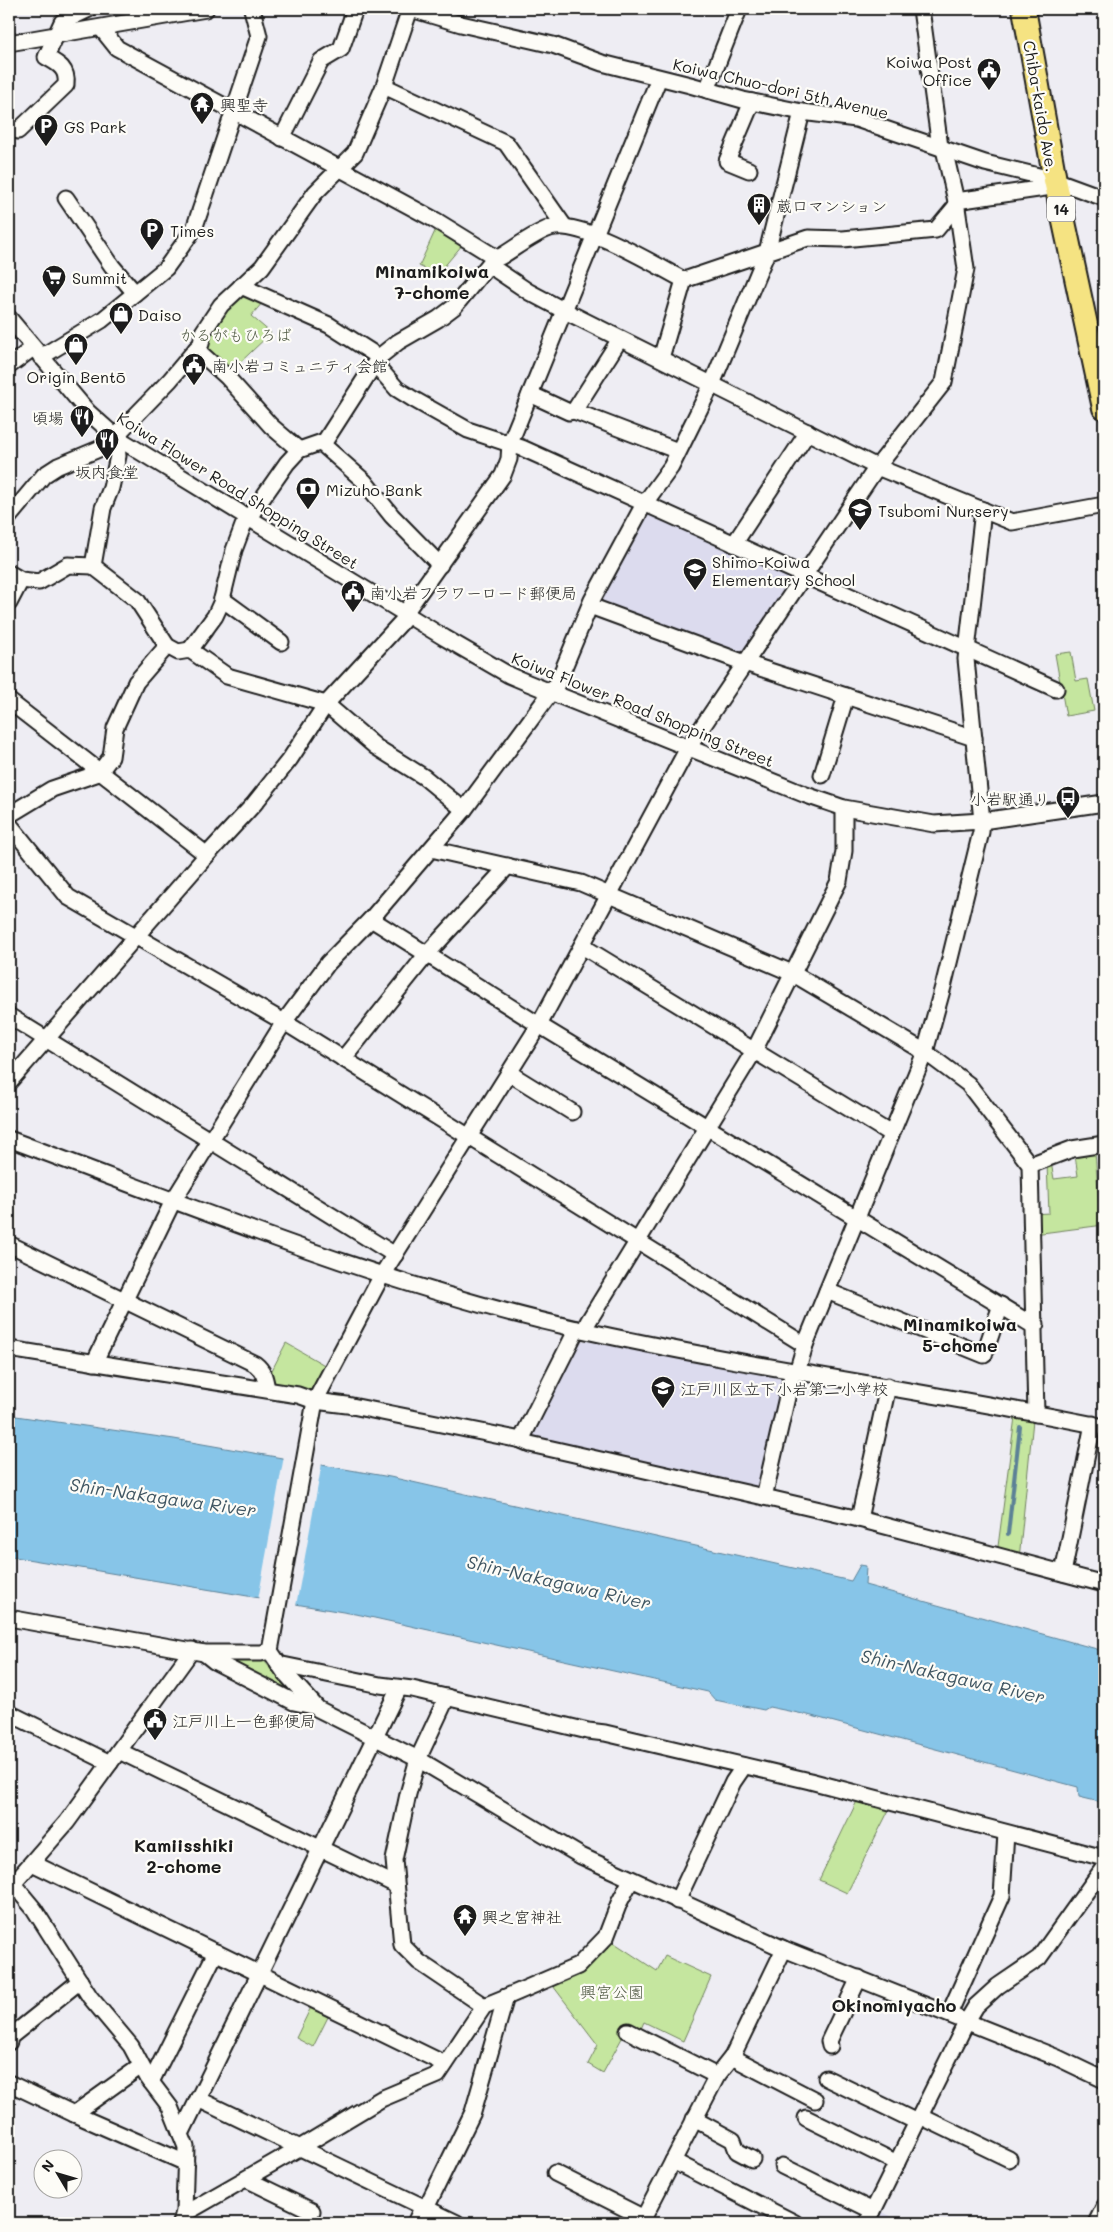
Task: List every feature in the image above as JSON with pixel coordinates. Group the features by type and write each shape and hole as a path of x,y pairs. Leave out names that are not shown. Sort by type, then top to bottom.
{"highway":[{"name":"Chiba-kaido Ave.","path":"1024,9 1055,180 1104,403"}],"street":[{"path":"9,128 18,131 66,85 67,75 61,65 46,57 62,22 89,9"},
{"path":"9,43 206,9"},
{"path":"9,366 102,320 166,268 194,229 259,36 252,9"},
{"path":"282,138 321,61 341,49 355,9"},
{"path":"9,517 44,475 58,466 106,446 116,437 170,380 200,344 203,332 221,305 262,267 315,194 355,153 384,86 411,9"},
{"name":"Koiwa Chuo-dori 5th Avenue","path":"411,9 461,24 553,45 602,62 752,102 856,120 985,163 1055,180 1104,198"},
{"path":"706,90 740,9"},
{"path":"921,9 942,148 956,203 966,276 944,382 877,467 688,748 539,1025 395,1254 315,1401 308,1431 273,1651 314,1706 324,1713 418,1760 581,1856 784,1949 1058,2058 1104,2080"},
{"path":"101,28 117,48 232,112 435,220 492,261 529,292 877,467 1012,522 1104,505"},
{"path":"9,1082 207,855 254,804 278,774 326,704 406,614 503,474 508,459 510,443 659,78"},
{"path":"384,86 506,143 564,226"},
{"path":"749,170 727,161 752,102"},
{"path":"94,1362 173,1201 284,1022 328,963 371,919 464,810 557,684 590,606 644,504 671,466 712,384 767,252 802,112"},
{"path":"9,603 15,577 38,582 68,565 93,566 137,600 167,646 178,652 190,650 215,616 222,599 238,537 248,518 287,463 299,450 321,444 325,441 377,360 398,342 438,319 454,307 492,261 548,228 564,226 594,235 684,280 808,238 843,239 936,230 956,203 1045,188 1055,180"},
{"path":"66,198 112,266 135,293"},
{"path":"661,358 684,280"},
{"path":"241,286 329,325 377,360 397,389 468,430 510,443 1056,688"},
{"name":"Koiwa Flower Road Shopping Street","path":"9,318 88,412 116,437 509,675 551,694 806,795 844,808 934,824 982,821 1104,803"},
{"path":"574,411 620,339"},
{"path":"196,349 227,377 271,426 299,450"},
{"path":"530,394 569,412 574,411 678,451"},
{"path":"734,544 808,432"},
{"path":"93,566 103,508 112,488 118,456 116,437"},
{"path":"321,444 364,481 407,533 440,565"},
{"path":"764,1497 795,1372 826,1291 925,1052 957,934 982,821 966,648 983,510"},
{"path":"222,599 281,642"},
{"path":"590,606 745,663 974,738"},
{"path":"9,815 52,789 99,773 111,757 115,728 136,682 167,646"},
{"path":"190,650 227,676 326,704 376,747 424,777 464,810"},
{"path":"822,776 846,696"},
{"path":"9,701 99,773 207,855"},
{"path":"522,1440 581,1330 588,1322 754,1051 839,881 844,851 844,808"},
{"path":"9,824 68,897 284,1022 805,1345"},
{"path":"431,849 564,878 792,973 925,1052 968,1084 1030,1165 1036,1324 1036,1414"},
{"path":"343,1059 427,954 508,866"},
{"path":"371,919 539,1025 857,1217 1029,1324 1036,1324"},
{"path":"582,946 891,1134"},
{"path":"9,1016 395,1254"},
{"path":"509,1073 572,1112"},
{"path":"9,1139 173,1201 382,1276 581,1330 795,1372 888,1386 1099,1426 1063,1573"},
{"path":"1030,1165 1072,1149 1104,1144"},
{"path":"9,1244 255,1364 261,1369 267,1390"},
{"path":"826,1291 984,1355 1001,1306"},
{"path":"9,1349 298,1395 315,1401 347,1405 522,1440 530,1444 859,1519 1104,1584"},
{"path":"859,1519 888,1386"},
{"path":"9,1618 198,1652 261,1653 273,1651 399,1688 447,1697 744,1766 1104,1858"},
{"path":"198,1652 294,1702 314,1706"},
{"path":"182,2219 186,2147 169,2104 151,2082 131,2046 94,2002 34,1909 11,1884 32,1863 67,1822 198,1652"},
{"path":"181,2134 399,1688"},
{"path":"447,1697 418,1760 408,1794 394,1860 402,1945 419,1962 484,2006"},
{"path":"9,1713 110,1764"},
{"path":"120,1751 396,1885"},
{"path":"677,1901 732,1782 744,1766"},
{"path":"949,2014 1002,1896 1006,1833"},
{"path":"32,1863 445,2064"},
{"path":"782,2166 870,2217 976,2006 998,1986 1039,1958 1104,1867"},
{"path":"182,2219 381,2098 438,2075 484,2006 578,1966 606,1937 619,1903 631,1880"},
{"path":"555,2173 642,2221 717,2076 732,2057 784,1949"},
{"path":"151,2082 216,1952"},
{"path":"830,2046 829,2041 859,1978"},
{"path":"9,2038 80,1981"},
{"path":"414,2223 425,2207 473,2112 506,1997"},
{"path":"628,2031 717,2076"},
{"path":"732,2057 815,2100"},
{"path":"74,2114 141,2066"},
{"path":"826,2078 1009,2160"},
{"path":"9,2083 186,2163"},
{"path":"198,2099 457,2223"},
{"path":"806,2118 897,2163"},
{"path":"694,2120 733,2140 737,2151 752,2160"},
{"path":"673,2161 795,2223"},
{"path":"246,2179 312,2211"},
{"path":"1096,2223 1104,2207"}],"shaded area":[{"name":"Shimo-Koiwa Elementary School","path":"648,511 796,580 742,658 596,602"},
{"name":"江戸川区立下小岩第二小学校","path":"580,1340 788,1380 762,1490 529,1439"},
{"path":"877,2209 904,2223 869,2223"}],"green space":[{"path":"436,229 463,244 437,275 419,266"},
{"name":"かるがもひろば","path":"244,292 263,302 251,316 271,333 230,372 206,350 208,333 221,315"},
{"path":"1071,652 1076,681 1088,679 1094,711 1066,716 1055,654"},
{"path":"1095,1152 1099,1202 1104,1202 1104,1225 1034,1234 1033,1214 1049,1213 1047,1164 1051,1162 1054,1179 1078,1176 1075,1155"},
{"path":"286,1343 328,1367 308,1398 273,1388 269,1376"},
{"path":"1015,1417 1033,1420 1019,1559 997,1554"},
{"path":"222,1659 263,1660 297,1696"},
{"path":"859,1797 891,1806 847,1893 819,1880"},
{"name":"興宮公園","path":"607,1938 657,1971 665,1956 711,1977 683,2041 644,2022 639,2033 628,2027 603,2073 588,2064 598,2045 550,1982"},
{"path":"312,2005 330,2013 313,2047 296,2038"}],"water":[{"name":"Shin-Nakagawa River","path":"9,1415 174,1439 390,1477 851,1581 860,1565 866,1566 865,1585 1104,1651 1104,1803 1079,1797 1078,1787 808,1715 769,1707 764,1710 715,1700 708,1692 361,1615 9,1556"}],"pier":[{"path":"284,1456 322,1463 296,1606 258,1600"}],"waterway":[{"path":"1008,1534 1020,1427"}],"place":[{"name":"Koiwa Post Office","path":"989,91"},
{"name":"興聖寺","path":"202,125"},
{"name":"GS Park","path":"46,147"},
{"name":"蔵口マンション","path":"759,226"},
{"name":"Times","path":"152,251"},
{"name":"Summit","path":"54,298"},
{"name":"Daiso","path":"121,335"},
{"name":"Origin Bentō","path":"76,366"},
{"name":"南小岩コミュニティ会館","path":"194,386"},
{"name":"頃場","path":"82,438"},
{"name":"坂内食堂","path":"107,461"},
{"name":"Mizuho Bank","path":"308,510"},
{"name":"Tsubomi Nursery","path":"860,531"},
{"name":"Shimo-Koiwa Elementary School","path":"695,591"},
{"name":"南小岩フラワーロード郵便局","path":"353,613"},
{"name":"小岩駅通り","path":"1068,819"},
{"name":"江戸川区立下小岩第二小学校","path":"663,1409"},
{"name":"江戸川上一色郵便局","path":"155,1741"},
{"name":"興之宮神社","path":"465,1937"}],"district":[{"name":"Minamikoiwa 7-chome","path":"432,281"},
{"name":"Minamikoiwa 5-chome","path":"960,1334"},
{"name":"Kamiisshiki 2-chome","path":"184,1855"},
{"name":"Okinomiyacho","path":"894,2005"}]}
